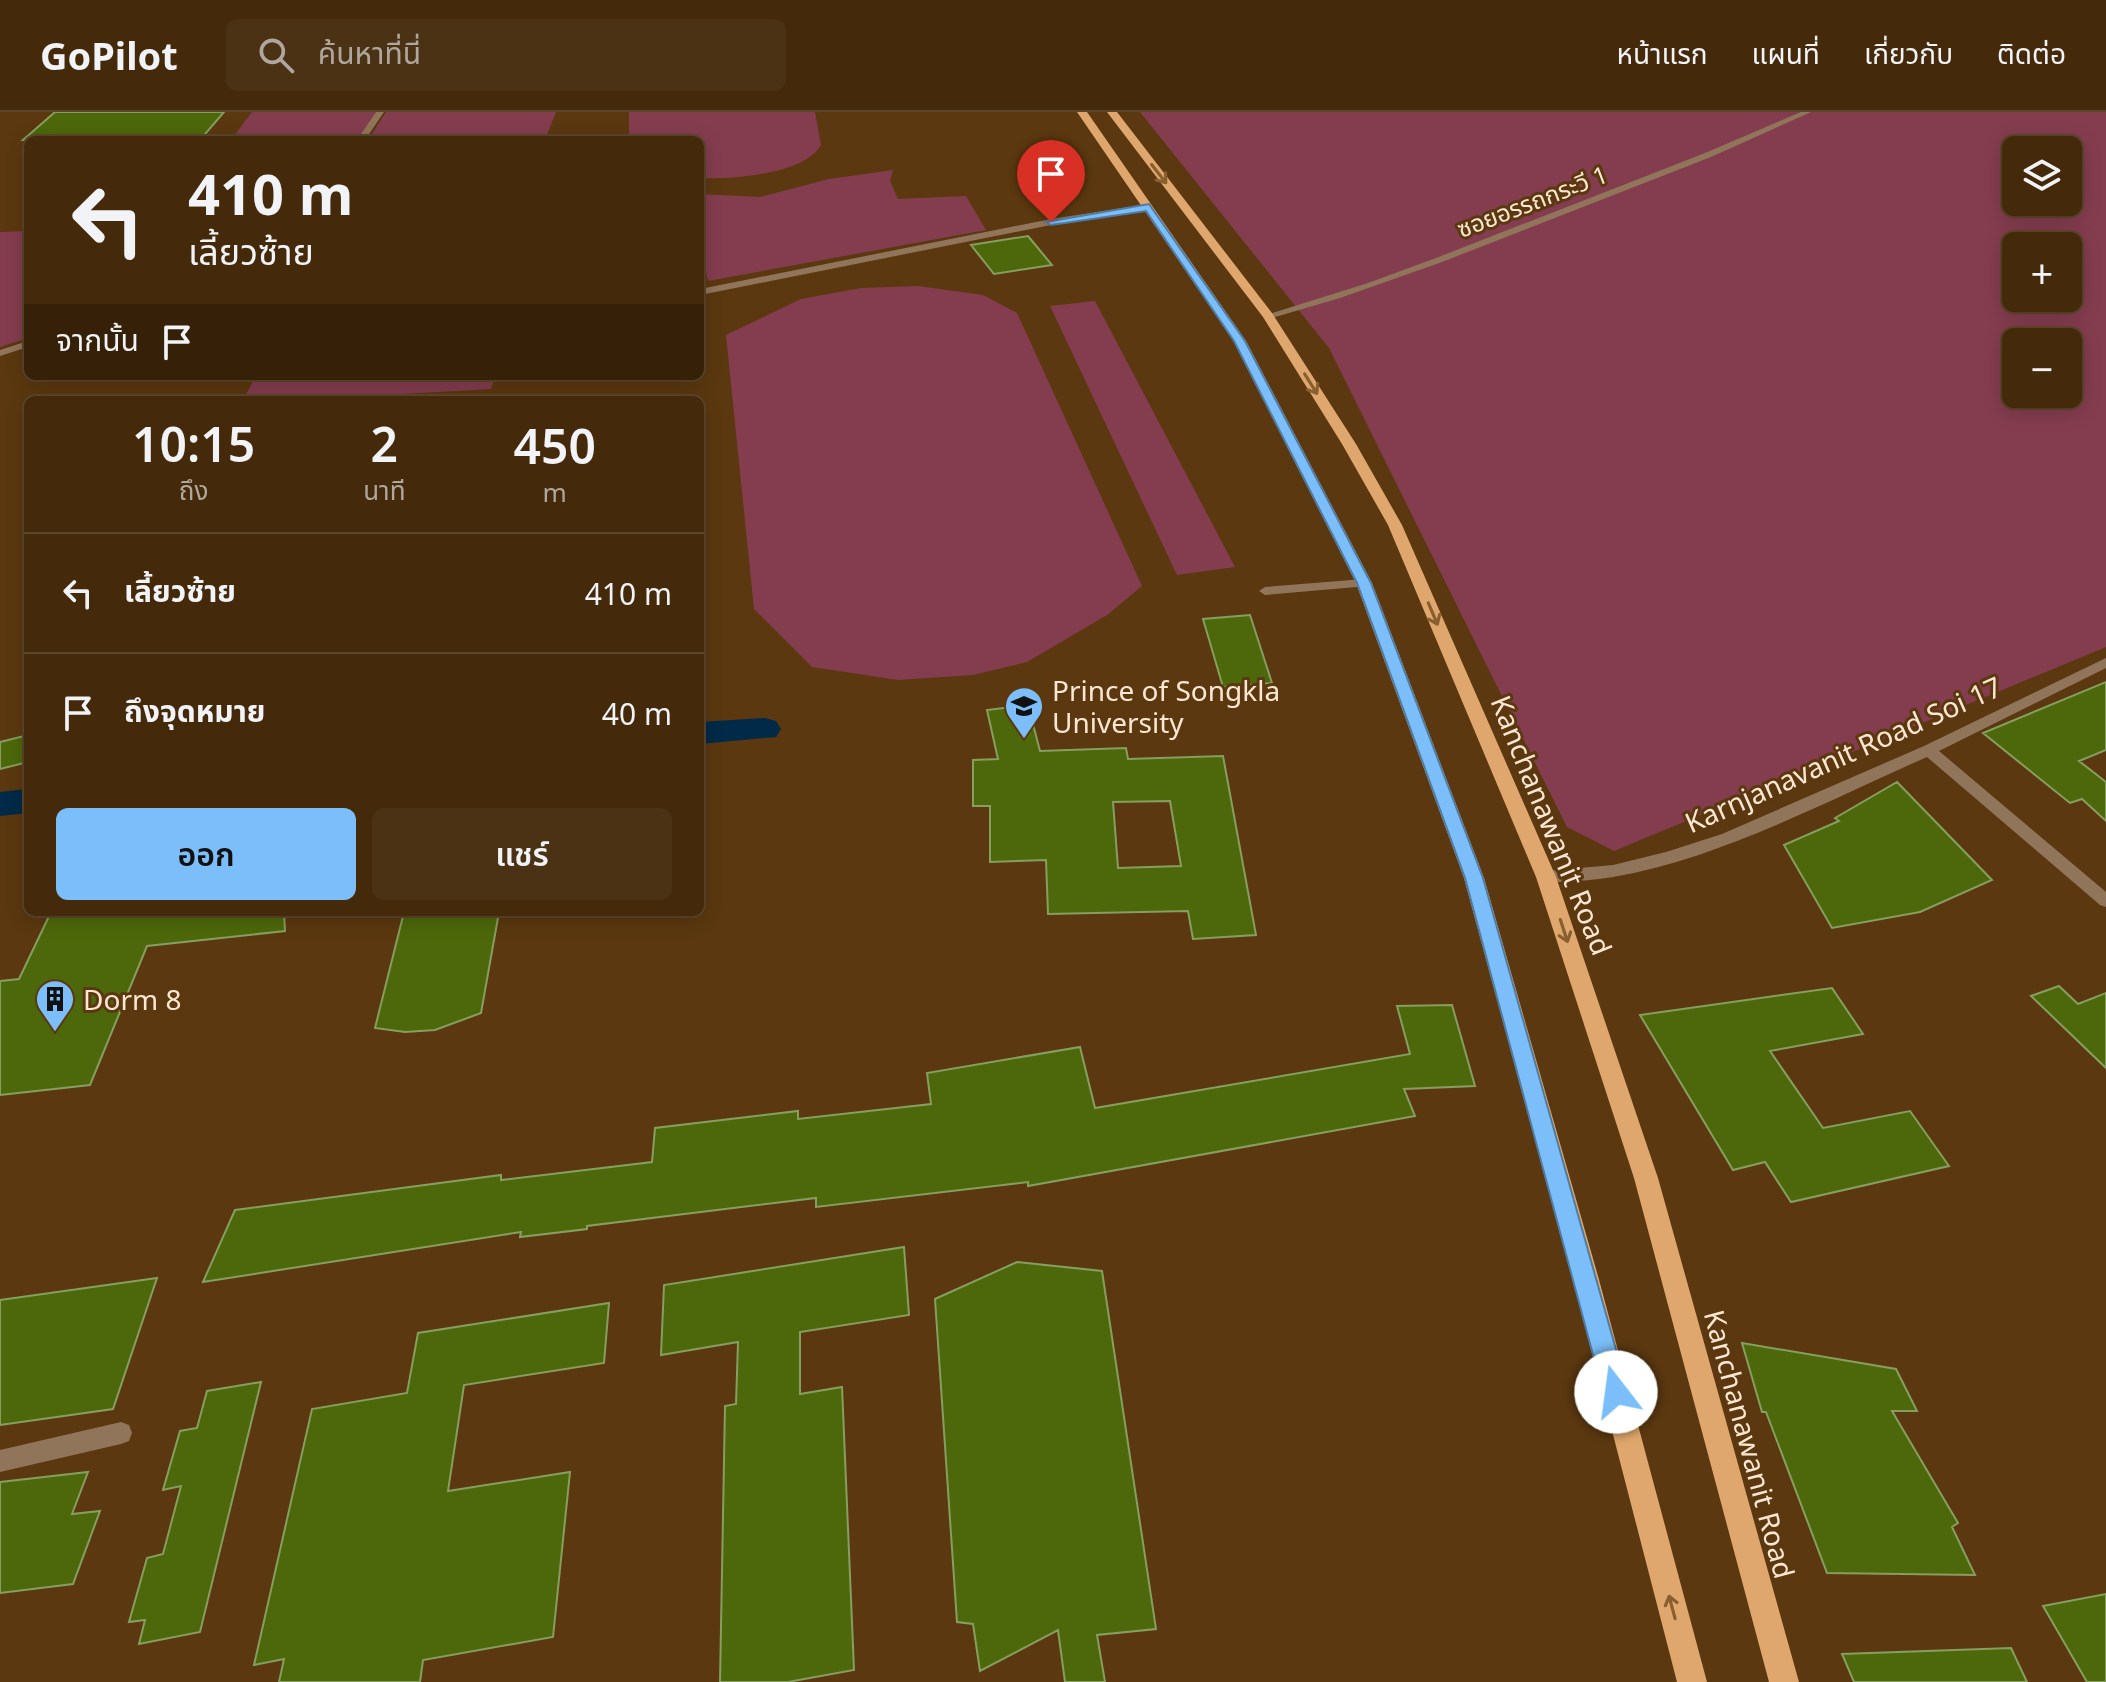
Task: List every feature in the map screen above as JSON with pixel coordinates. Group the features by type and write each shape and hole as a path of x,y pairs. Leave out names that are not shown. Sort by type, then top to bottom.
{"main road":[{"name":"Kanchanawanit Road","path":"1082,112 1268,316 1349,444 1395,525 1546,877 1646,1178 1784,1682"},
{"name":"Kanchanawanit Road","path":"1112,112 1240,341 1364,583 1474,878 1585,1276 1692,1682"}],"street":[{"path":"364,136 380,112"},
{"name":"ซอยอรรถกระวี 1","path":"1268,316 1320,303 1449,255 1755,136 1807,112"},
{"path":"704,291 1051,222 1165,205"},
{"path":"0,353 24,345"},
{"path":"1265,591 1364,583"},
{"name":"Karnjanavanit Road Soi 17","path":"1546,877 1613,871 1727,838 1929,750 2106,662"},
{"path":"1929,750 2106,901"},
{"path":"0,1461 121,1433"}],"shaded area":[{"path":"252,112 376,112 361,136 234,136"},
{"path":"386,112 556,112 547,136 371,136"},
{"path":"629,112 815,112 821,145 812,155 783,169 747,176 704,178 704,136 629,136"},
{"path":"1140,112 2106,112 2106,647 1614,851 1567,827 1329,348"},
{"path":"893,170 890,181 898,199 966,196 986,230 708,281 704,262 704,194 760,197 829,179"},
{"path":"24,231 24,339 0,347 0,232"},
{"path":"918,286 983,295 1017,313 1142,586 1107,615 1027,662 973,675 898,680 812,667 754,609 726,335 801,299 861,288"},
{"path":"1095,301 1235,567 1177,575 1050,306"},
{"path":"254,380 494,380 491,389 385,396 245,396"}],"building":[{"path":"55,112 224,112 203,136 28,136"},
{"path":"1028,236 1052,265 994,274 971,245"},
{"path":"1250,615 1272,683 1223,687 1203,619"},
{"path":"2106,682 2106,750 2079,761 2106,782 2106,821 2082,799 2070,803 1983,733"},
{"path":"1028,705 1040,751 1126,748 1128,759 1223,756 1256,935 1193,939 1188,911 1048,914 1046,860 990,862 990,806 973,806 973,760 998,759 987,710","holes":["1170,801 1181,866 1118,868 1113,802"]},
{"path":"24,736 24,763 0,769 0,742"},
{"path":"1897,782 1992,880 1920,912 1832,928 1784,845 1839,821 1835,818"},
{"path":"49,916 284,916 285,931 147,946 90,1085 0,1095 0,981 19,979"},
{"path":"403,916 498,916 481,1013 435,1030 405,1032 375,1028"},
{"path":"2059,986 2078,1004 2106,993 2106,1068 2031,996"},
{"path":"1832,988 1863,1034 1770,1051 1823,1128 1910,1111 1949,1166 1791,1202 1765,1162 1733,1170 1640,1015"},
{"path":"1452,1005 1475,1086 1404,1089 1415,1116 1028,1186 1028,1182 816,1207 816,1198 520,1237 521,1232 203,1282 235,1210 501,1175 501,1180 652,1162 655,1128 798,1111 798,1119 931,1104 927,1073 1080,1047 1095,1108 1410,1054 1397,1006"},
{"path":"904,1247 909,1315 800,1332 800,1394 842,1387 854,1670 788,1682 720,1682 725,1406 736,1404 738,1342 661,1355 664,1285"},
{"path":"1017,1262 1102,1271 1156,1629 1097,1635 1105,1682 1065,1682 1058,1630 980,1671 973,1624 957,1622 935,1299"},
{"path":"157,1278 113,1409 0,1425 0,1300"},
{"path":"609,1303 604,1363 464,1385 448,1491 570,1472 553,1637 423,1660 420,1682 279,1682 284,1659 254,1665 312,1409 407,1393 418,1333"},
{"path":"1742,1343 1896,1369 1917,1411 1892,1411 1958,1523 1952,1527 1975,1575 1827,1573 1766,1412 1762,1412"},
{"path":"261,1382 200,1632 139,1644 145,1620 129,1622 147,1558 163,1554 181,1486 163,1490 180,1431 197,1428 207,1391"},
{"path":"88,1472 72,1514 100,1511 73,1584 0,1593 0,1482"},
{"path":"2106,1594 2106,1682 2087,1682 2043,1606"},
{"path":"2011,1648 2027,1682 1854,1682 1842,1654"}],"waterway":[{"path":"704,733 765,729"},
{"path":"0,804 24,801"}],"place":[{"name":"Prince of Songkla University","path":"1024,740"},
{"name":"Dorm 8","path":"55,1033"}],"route":[{"path":"1051,222 1149,207 1240,341 1364,583 1474,878 1616,1392"}]}
